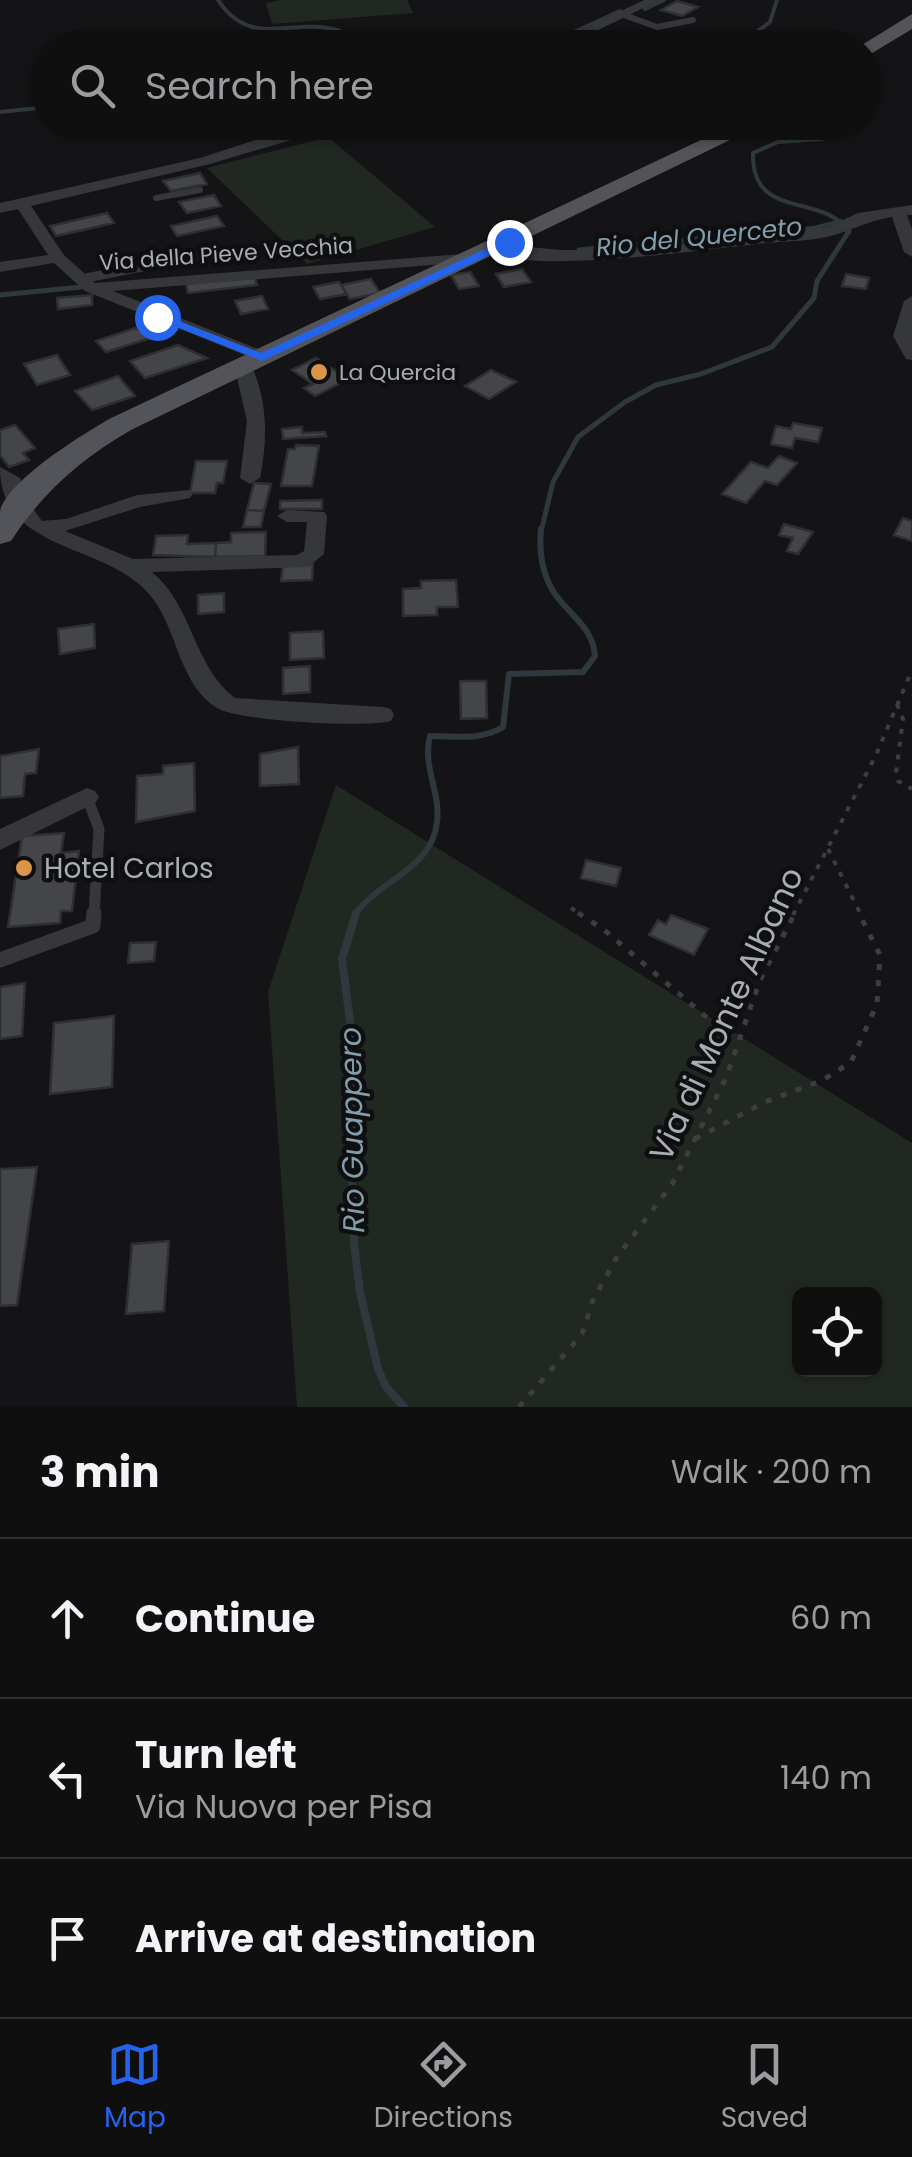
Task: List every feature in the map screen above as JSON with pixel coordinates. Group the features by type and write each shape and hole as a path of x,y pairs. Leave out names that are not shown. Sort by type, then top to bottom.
{"main road":[{"path":"882,40 912,20"},
{"path":"0,534 19,504 57,465 101,435 720,140"}],"street":[{"path":"590,30 654,0"},
{"path":"0,208 235,154 275,140"},
{"name":"Via della Pieve Vecchia","path":"22,203 58,258 86,283 483,254 615,254 846,226 864,216 905,212"},
{"path":"905,212 912,252"},
{"path":"0,267 58,258"},
{"path":"86,283 252,362 256,416 250,478"},
{"path":"912,301 902,336 912,355"},
{"path":"0,472 13,482 19,504 36,526 131,566 150,578 166,596 204,686 229,706 383,715"},
{"path":"36,526 68,526 138,502 183,494"},
{"path":"131,566 302,562 314,554 317,516 287,516"},
{"path":"0,840 87,797"}],"lane":[{"path":"624,15 657,27 694,20"},
{"path":"156,198 200,190"},
{"path":"86,283 233,249"},
{"path":"0,960 93,926 99,830 87,797"}],"path":[{"name":"Via di Monte Albano","path":"519,1407 582,1334 593,1300 617,1257 672,1184 726,1078 760,980 912,670"},
{"path":"898,704 903,719 896,773 898,781 912,789"},
{"path":"695,1140 765,1102 822,1080 851,1062 877,1004 880,955 828,848"},
{"path":"571,908 603,929 738,1044"}],"shaded area":[{"path":"407,0 413,13 272,24 266,3"},
{"path":"316,140 332,140 435,227 307,264 207,168"},
{"path":"336,785 912,1143 912,1407 297,1407 268,992"}],"building":[{"path":"677,1 698,7 682,16 661,10"},
{"path":"200,173 207,184 171,191 163,181"},
{"path":"214,195 221,206 187,213 179,202"},
{"path":"107,213 114,223 56,236 50,226"},
{"path":"217,216 224,226 177,236 171,226"},
{"path":"522,269 531,282 504,287 496,274"},
{"path":"470,272 479,286 459,289 451,275"},
{"path":"846,274 869,278 866,289 842,286"},
{"path":"254,276 257,285 188,293 186,284"},
{"path":"371,279 380,293 350,299 341,285"},
{"path":"339,282 347,294 320,299 313,287"},
{"path":"92,295 92,305 58,309 57,298"},
{"path":"262,296 268,309 241,314 235,301"},
{"path":"135,328 154,337 106,352 96,341"},
{"path":"178,345 207,358 145,378 130,361"},
{"path":"57,355 70,375 37,385 24,364"},
{"path":"316,358 348,379 315,396 304,388 313,384 292,370"},
{"path":"491,370 516,382 489,399 465,386"},
{"path":"118,376 135,396 92,410 75,391"},
{"path":"793,423 822,428 818,442 795,438 792,448 771,444 776,426 791,429"},
{"path":"15,425 35,448 23,453 29,460 9,467 0,455 0,430"},
{"path":"302,427 302,433 325,432 326,436 283,439 282,429"},
{"path":"296,445 319,446 312,486 281,486 288,449 295,449"},
{"path":"779,456 797,463 777,485 765,481 746,503 722,494 751,462 768,468"},
{"path":"196,461 227,461 223,483 217,483 215,493 190,493"},
{"path":"254,483 271,484 264,511 247,510"},
{"path":"322,500 322,509 280,509 280,501"},
{"path":"247,510 264,511 261,527 243,527"},
{"path":"903,518 912,521 912,541 894,535"},
{"path":"784,524 813,532 798,554 787,551 793,538 779,535"},
{"path":"266,532 265,556 215,557 216,543 231,542 231,533"},
{"path":"188,535 187,544 216,543 215,557 153,555 156,536"},
{"path":"283,564 313,564 312,580 281,581"},
{"path":"456,580 458,607 437,607 437,615 403,616 403,589 421,588 421,581"},
{"path":"224,593 224,612 198,614 198,595"},
{"path":"94,624 95,648 60,654 58,629"},
{"path":"323,631 324,658 290,660 290,633"},
{"path":"310,666 310,692 283,694 283,668"},
{"path":"460,681 486,681 487,718 461,719"},
{"path":"298,747 299,784 260,786 260,754"},
{"path":"39,749 36,773 25,774 23,796 0,798 0,756"},
{"path":"194,763 195,811 136,822 137,776 163,774 163,766"},
{"path":"64,833 61,853 79,851 72,911 61,911 60,923 8,927 22,836"},
{"path":"586,860 621,868 616,886 581,878"},
{"path":"671,915 708,929 694,955 649,935 658,920 666,924"},
{"path":"156,942 154,961 128,963 130,943"},
{"path":"25,983 22,1036 0,1039 0,987"},
{"path":"114,1016 112,1087 50,1094 54,1023"},
{"path":"37,1167 17,1305 0,1306 0,1169"},
{"path":"169,1241 164,1311 126,1314 132,1244"}],"waterway":[{"path":"218,0 231,15 258,28 337,30"},
{"path":"645,9 664,0"},
{"name":"Rio Guappero","path":"759,30 770,22 777,0"},
{"path":"578,30 620,11"},
{"path":"0,112 30,109"},
{"name":"Rio Guappero","path":"807,140 778,142 753,153 756,175 764,189 776,198 824,212 839,221"},
{"name":"Rio del Querceto","path":"755,233 814,228 839,221"},
{"name":"Rio Guappero","path":"839,221 848,232"},
{"name":"Rio del Querceto","path":"579,250 782,231"},
{"name":"Rio Guappero","path":"541,532 553,482 578,437 625,402 656,385 701,374 772,347 814,298 817,281 848,232"},
{"name":"Rio del Querceto","path":"0,295 81,287"},
{"name":"Rio Guappero","path":"356,914 415,863 433,838 438,811 428,758 430,736 468,737 503,727 509,674 583,672 595,656 590,637 546,576 541,529"},
{"name":"Rio Guappero","path":"356,914 342,959 356,1069 354,1243 360,1292 378,1369 386,1387 404,1407"}],"place":[{"name":"La Quercia","path":"319,372"},
{"name":"Hotel Carlos","path":"24,868"}],"route":[{"path":"157,317 262,358 509,242"}]}
